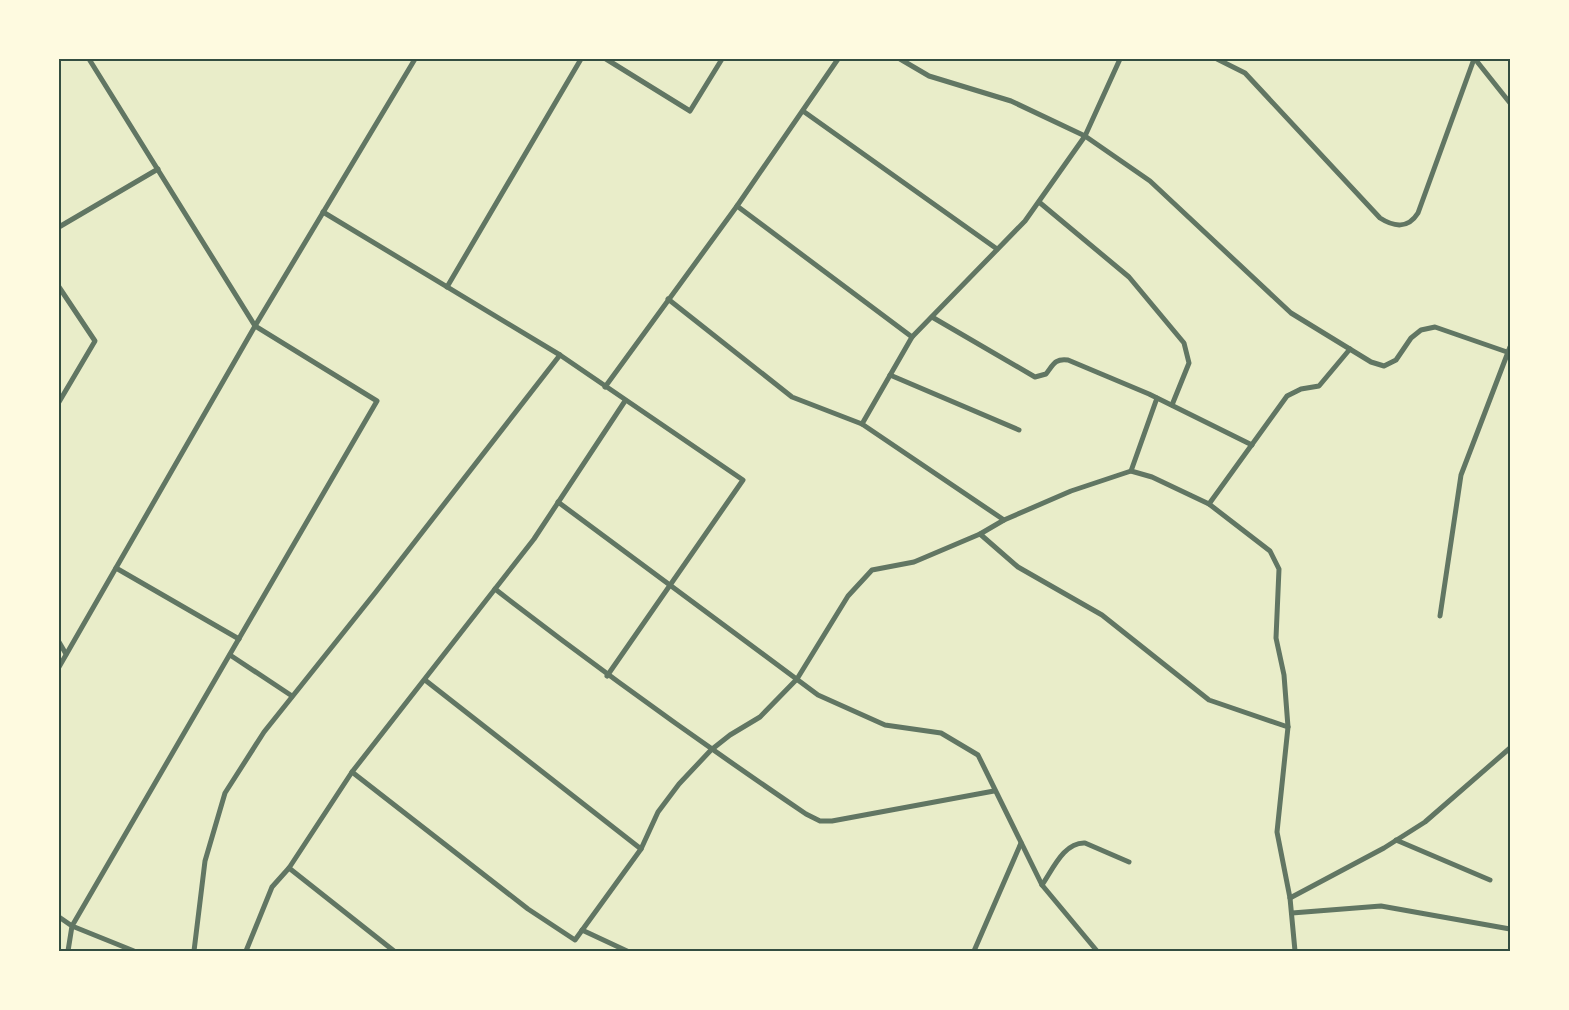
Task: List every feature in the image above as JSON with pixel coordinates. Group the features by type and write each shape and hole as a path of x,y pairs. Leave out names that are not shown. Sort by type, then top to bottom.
{"street":[{"path":"68,951 72,926 377,401 255,326 89,59"},
{"path":"59,667 255,326 415,59"},
{"path":"448,288 581,59"},
{"path":"606,59 690,111 722,59"},
{"path":"605,387 737,206 838,59"},
{"path":"900,59 929,76 1010,101 1085,136 1150,181 1291,313 1371,362 1384,366 1396,360 1411,338 1421,330 1435,327 1508,349 1461,475 1440,616"},
{"path":"862,424 912,337 1025,221 1039,202 1085,136 1120,59"},
{"path":"1217,59 1245,73 1380,218 1391,225 1401,226 1412,222 1418,213 1474,59"},
{"path":"1474,59 1510,103"},
{"path":"803,111 997,250"},
{"path":"59,227 158,169"},
{"path":"1039,202 1129,277 1184,343 1189,363 1172,405"},
{"path":"737,206 912,337"},
{"path":"323,212 560,355 743,480 607,676"},
{"path":"59,287 95,341 59,402"},
{"path":"668,299 792,397 862,424 1004,520"},
{"path":"932,317 1035,377 1046,374 1056,361 1060,359 1157,398 1252,445"},
{"path":"1209,504 1287,396 1301,389 1319,386 1350,349"},
{"path":"194,951 205,861 225,793 264,732 560,355"},
{"path":"890,375 1019,430"},
{"path":"1131,470 1157,398"},
{"path":"246,951 272,886 290,868 352,772 534,539 625,401"},
{"path":"352,772 528,909 575,940 642,849 658,812 679,784 711,750 730,735 760,717 797,679 848,596 872,570 914,562 980,534 1004,520 1071,491 1131,470 1152,477 1209,504 1270,551 1279,569 1276,638 1284,675 1288,727 1276,832 1290,898 1295,951"},
{"path":"558,502 818,695 885,725 941,733 978,755 994,791 1042,885 1097,951"},
{"path":"980,534 1018,567 1102,615 1209,700 1288,727"},
{"path":"116,568 239,638"},
{"path":"495,589 607,676 711,750 806,814 820,820 832,821 994,791"},
{"path":"59,642 66,654"},
{"path":"230,655 292,696"},
{"path":"425,680 642,849"},
{"path":"1290,898 1425,822 1510,748"},
{"path":"1396,840 1490,880"},
{"path":"974,951 1021,843"},
{"path":"1042,885 1068,848 1078,843 1085,843 1130,862"},
{"path":"290,868 394,951"},
{"path":"1292,913 1381,906 1510,929"},
{"path":"59,917 72,926 134,951"},
{"path":"582,930 627,951"}]}
